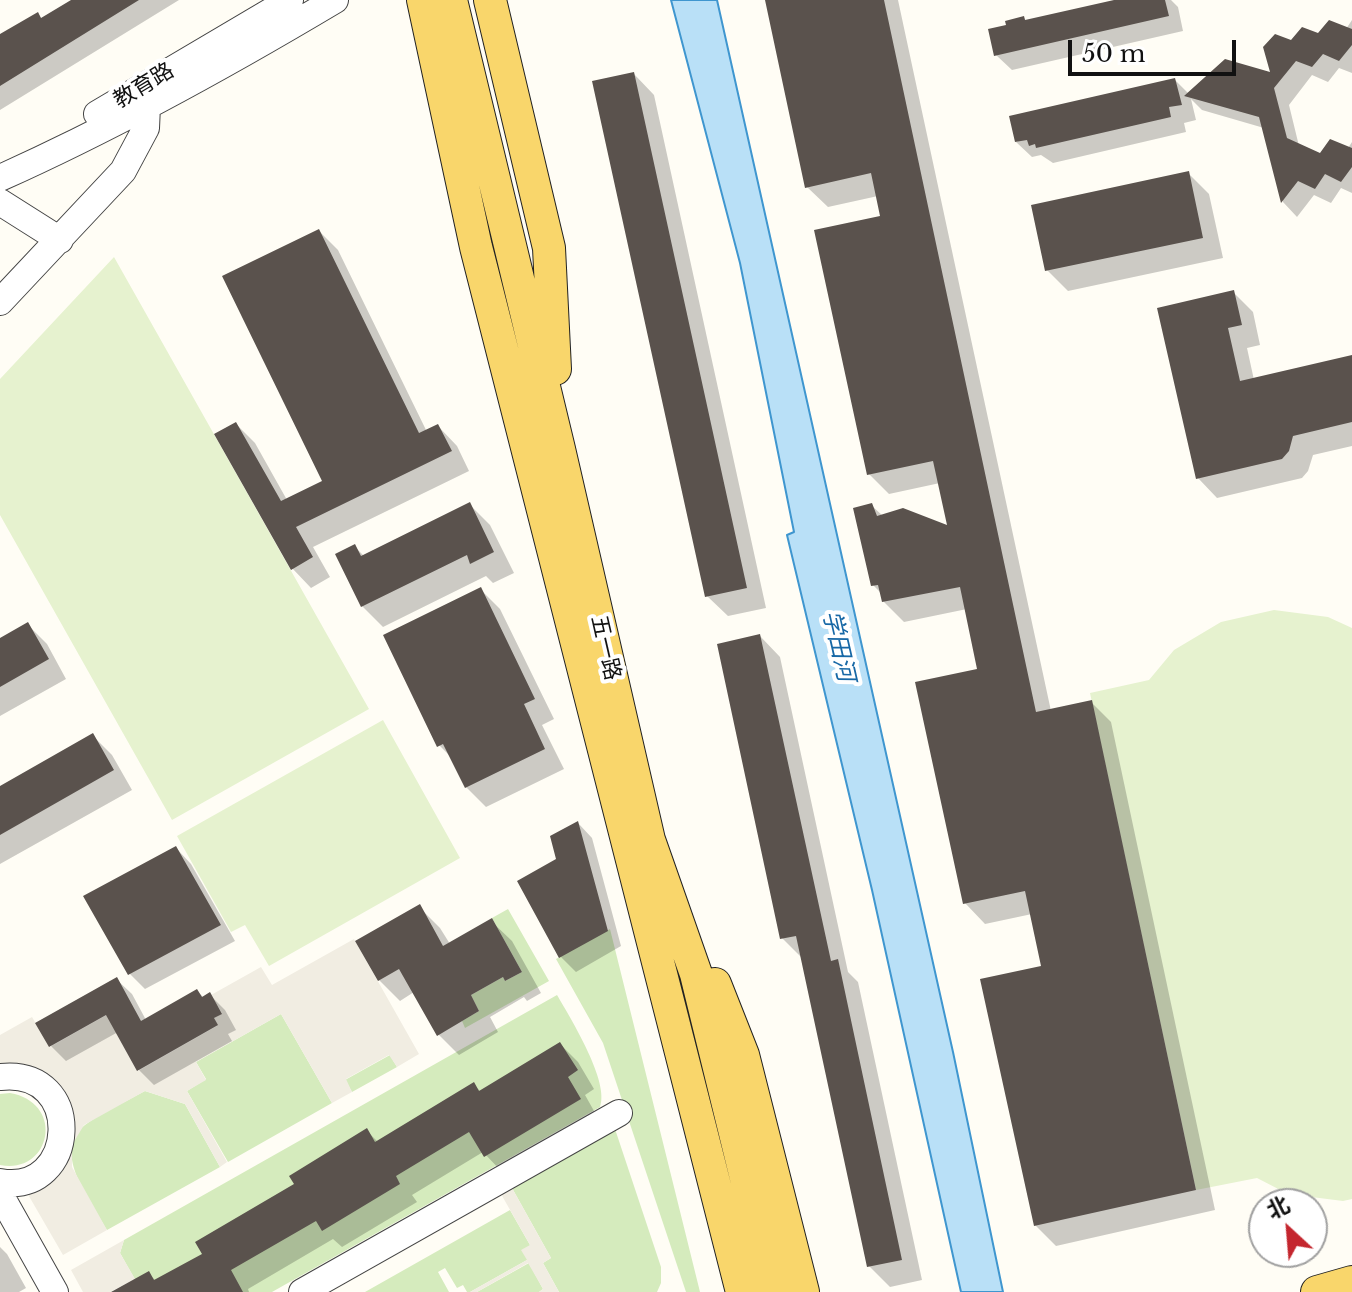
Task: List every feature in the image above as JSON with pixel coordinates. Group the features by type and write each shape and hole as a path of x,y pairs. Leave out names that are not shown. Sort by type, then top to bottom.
{"main road":[{"name":"五一路","path":"423,0 476,247 742,1292"},
{"name":"五一路","path":"451,0 649,840 696,974 774,1292"},
{"path":"490,0 549,248 559,449"},
{"path":"649,840 716,985 743,1055 803,1292"},
{"path":"1317,1292 1352,1282"}],"street":[{"name":"教育路","path":"0,176 290,0"},
{"name":"教育路","path":"0,176 212,73 335,0"},
{"name":"教育路","path":"0,302 123,171 146,128 147,106"},
{"path":"0,202 60,240"},
{"path":"0,1077 26,1078 39,1084 58,1107 63,1124 62,1142 55,1159 43,1172 27,1181 0,1182"},
{"path":"302,1292 619,1113"},
{"path":"0,1194 55,1292"}],"green space":[{"path":"114,257 369,709 172,820 0,515 0,379"},
{"path":"1274,610 1328,617 1352,628 1352,1199 1343,1201 1328,1199 1328,1188 1276,1188 1257,1178 1196,1190 1090,693 1149,680 1174,650 1221,622"},
{"path":"383,720 460,858 269,966 245,925 231,932 177,836"},
{"path":"508,909 549,981 465,1028 462,1021 479,1011 471,995 503,977 505,981 522,972 492,918"},
{"path":"610,929 700,1292 686,1292 603,1043 556,959"},
{"path":"557,995 594,1067 602,1096 600,1107 272,1292 142,1292 120,1253 124,1240"},
{"path":"281,1014 332,1103 228,1162 187,1091 206,1079 196,1062"},
{"path":"390,1055 397,1067 352,1092 345,1080"},
{"path":"145,1091 185,1104 220,1167 107,1230 77,1177 72,1149 75,1136 106,1111"},
{"path":"10,1093 28,1099 39,1110 45,1123 45,1136 40,1149 31,1159 17,1165 0,1165 0,1094"},
{"path":"615,1129 661,1267 661,1283 657,1292 559,1292 543,1263 551,1258 512,1188"},
{"path":"510,1210 530,1245 527,1260 470,1292 463,1285 457,1288 445,1268 438,1272 449,1292 365,1292"},
{"path":"529,1263 543,1289 539,1292 477,1292"}],"shaded area":[{"path":"354,939 419,1054 397,1067 389,1055 346,1079 352,1092 332,1103 281,1014 196,1062 206,1080 187,1091 227,1162 220,1167 185,1104 145,1091 84,1125 72,1145 73,1122 0,1066 0,1035 32,1017 50,1047 119,1008 117,1035 138,1071 217,1026 214,1018 222,1013 211,995 261,967 272,985"},
{"path":"72,1145 72,1167 107,1230 63,1255 26,1191 67,1159"},
{"path":"512,1188 551,1258 543,1263 559,1292 539,1292 543,1289 528,1263 477,1292 470,1292 527,1260 521,1250 530,1245 501,1194"},
{"path":"124,1240 120,1253 135,1279 110,1292 83,1292 71,1270"}],"water":[{"name":"学田河","path":"671,0 717,0 953,1052 1003,1292 961,1292 872,890 787,535 794,532 740,263"}],"building":[{"path":"71,0 139,0 0,86 0,34 38,12 41,18"},
{"path":"765,0 884,0 1036,712 1092,700 1196,1190 1034,1226 980,979 1041,966 1025,891 963,904 915,682 977,669 960,587 882,602 878,585 871,586 853,508 872,503 877,516 903,508 947,525 933,461 867,475 814,230 880,216 871,173 805,188"},
{"path":"1114,0 1165,0 1169,16 994,56 988,29 1006,25 1005,21 1024,16 1025,20"},
{"path":"1329,20 1352,29 1352,45 1339,61 1323,54 1312,67 1296,61 1274,88 1287,138 1320,153 1330,139 1352,148 1352,167 1341,182 1325,174 1315,189 1298,181 1281,203 1259,117 1184,96 1225,59 1270,72 1263,47 1275,34 1291,40 1302,27 1318,33"},
{"path":"634,72 747,588 705,597 592,81"},
{"path":"1175,78 1182,105 1169,107 1171,117 1036,148 1035,144 1029,146 1027,140 1015,142 1009,116"},
{"path":"1189,171 1203,238 1045,271 1031,205"},
{"path":"319,229 419,433 438,424 452,451 296,527 313,557 291,570 214,434 236,422 281,501 322,481 222,276"},
{"path":"1234,290 1242,325 1228,328 1240,381 1352,355 1352,422 1293,436 1289,451 1282,459 1196,479 1157,308"},
{"path":"470,502 494,552 470,564 467,555 361,607 335,554 355,544 361,556"},
{"path":"481,587 535,699 524,704 545,749 465,788 443,744 437,747 383,635"},
{"path":"28,622 49,659 0,687 0,638"},
{"path":"760,634 831,961 838,959 902,1260 867,1267 796,936 780,939 717,644"},
{"path":"93,733 114,770 0,835 0,786"},
{"path":"578,821 608,931 559,958 517,881 556,859 550,836"},
{"path":"176,846 221,925 128,975 83,896"},
{"path":"420,904 443,946 492,918 522,972 505,981 503,977 471,995 479,1011 437,1036 399,969 378,981 355,941"},
{"path":"117,977 141,1021 197,989 202,997 210,992 222,1014 214,1018 218,1025 137,1071 106,1015 49,1047 35,1023"},
{"path":"560,1042 578,1070 568,1077 581,1099 484,1157 469,1132 396,1176 400,1184 322,1231 316,1221 231,1270 243,1292 111,1292 149,1271 154,1280 202,1254 195,1242 294,1184 289,1176 367,1128 375,1142 474,1082 479,1091"}]}
